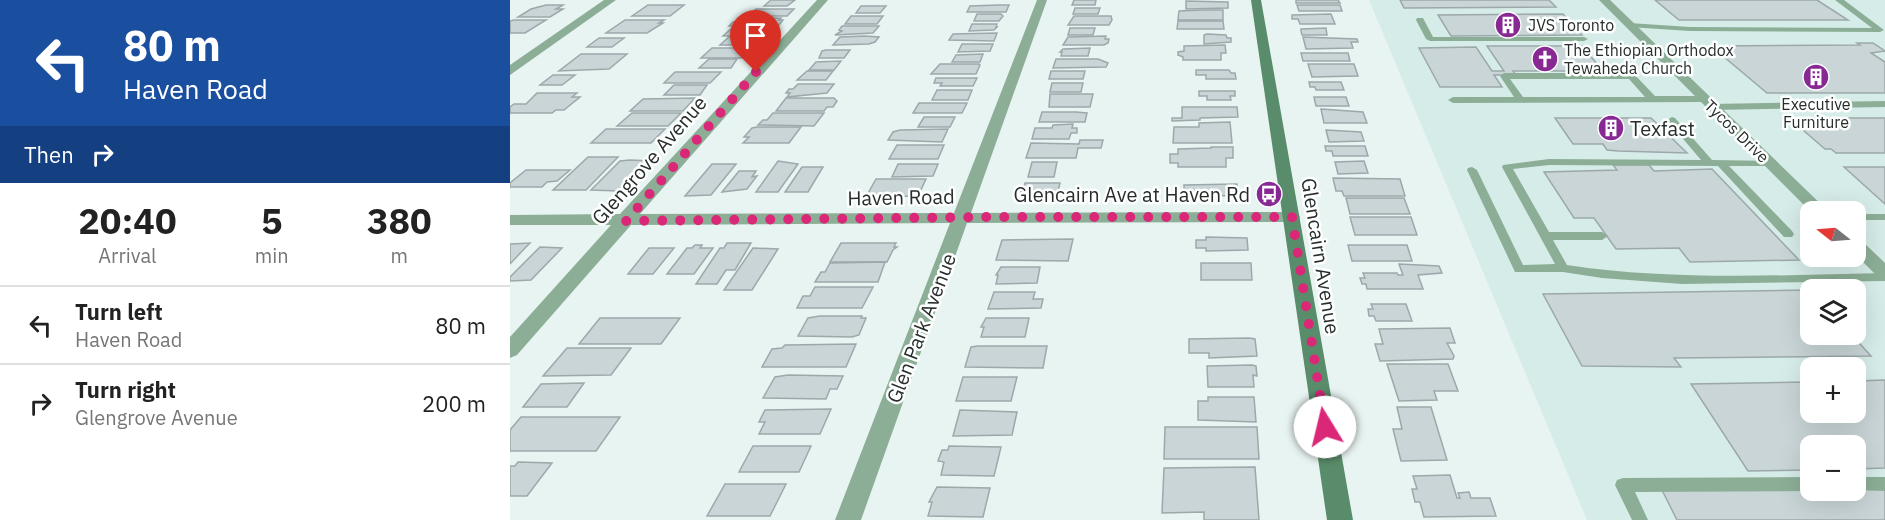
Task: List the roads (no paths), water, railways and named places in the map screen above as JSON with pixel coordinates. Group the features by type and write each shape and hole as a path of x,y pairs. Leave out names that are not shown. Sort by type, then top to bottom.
{"street":[{"path":"510,71 611,0"},
{"name":"Glengrove Avenue","path":"510,350 823,0"},
{"name":"Glen Park Avenue","path":"848,520 1042,0"},
{"name":"Glencairn Avenue","path":"1256,0 1340,520"},
{"name":"Tycos Drive","path":"1604,0 1810,201"},
{"name":"Haven Road","path":"510,220 1292,217"},
{"path":"1866,255 1885,275"}],"lane":[{"path":"1629,25 1690,29 1880,30 1839,0"},
{"path":"1420,20 1430,39 1584,39"},
{"path":"1520,100 1504,76 1631,76 1652,99"},
{"path":"1453,100 1652,99 1708,103 1885,104"},
{"path":"1672,120 1788,234"},
{"path":"1563,268 1507,167 1548,162 1770,163"},
{"path":"1472,171 1519,269 1563,268 1596,274 1683,279 1885,275"},
{"path":"1866,218 1885,217"},
{"path":"1545,236 1602,236"},
{"path":"1640,520 1623,485 1800,484"},
{"path":"1866,484 1885,484"}],"place":[{"name":"JVS Toronto","path":"1508,25"},
{"name":"The Ethiopian Orthodox Tewaheda Church","path":"1545,59"},
{"name":"Executive Furniture","path":"1816,77"},
{"name":"Texfast","path":"1611,128"},
{"name":"Glencairn Ave at Haven Rd","path":"1269,194"}]}
